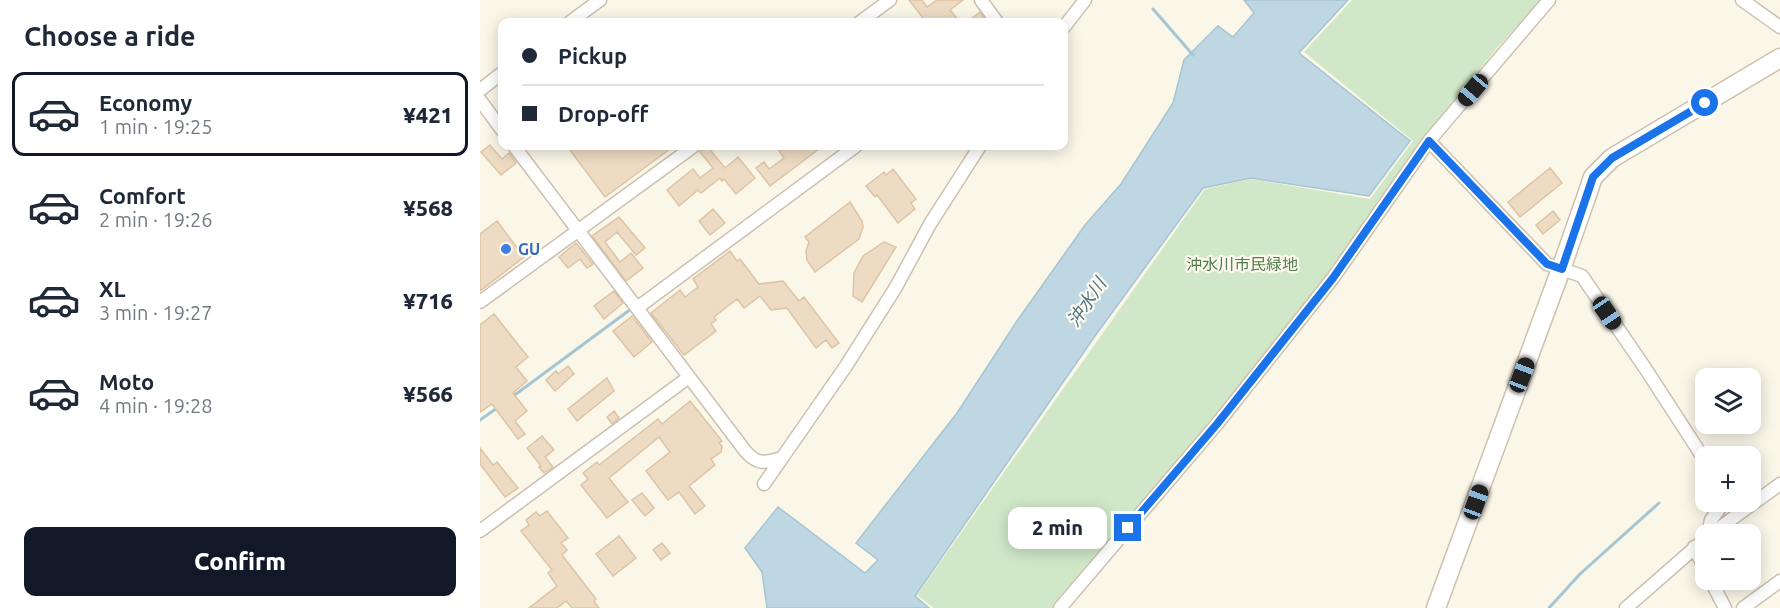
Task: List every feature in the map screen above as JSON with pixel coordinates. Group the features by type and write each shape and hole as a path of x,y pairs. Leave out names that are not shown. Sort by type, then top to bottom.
{"street":[{"path":"575,18 600,0"},
{"path":"865,18 890,0"},
{"path":"981,0 995,18"},
{"path":"1068,22 1085,0"},
{"path":"1060,608 1217,424 1333,278 1429,141 1549,0"},
{"path":"1742,0 1780,27"},
{"path":"1437,608 1562,269 1593,177 1612,158 1780,58"},
{"path":"480,90 498,76"},
{"path":"480,100 498,125"},
{"path":"1429,141 1547,264 1582,276 1696,446"},
{"path":"517,150 753,460 767,462 782,458"},
{"path":"480,302 689,150"},
{"path":"637,308 851,150"},
{"path":"764,484 846,366 896,287 930,224 977,150"},
{"path":"480,531 689,376"},
{"path":"1724,524 1780,484"},
{"path":"1626,608 1694,548"},
{"path":"1743,608 1780,581"},
{"path":"1716,590 1725,608"}],"green space":[{"name":"沖水川市民緑地","path":"1352,0 1541,0 1497,48 1441,118 1378,207 1225,407 1055,608 934,608 917,595 1205,189 1251,179 1370,199 1413,141 1304,52"}],"water":[{"name":"沖水川","path":"1244,0 1348,0 1299,53 1410,141 1369,196 1251,178 1203,188 1095,336 915,596 929,608 767,608 762,572 745,548 778,507 865,573 878,560 856,543 957,413 1017,321 1085,225 1121,184 1173,103 1184,60 1218,26 1233,37 1254,13"}],"building":[{"path":"909,0 922,0 927,7 937,0 963,0 950,10 957,18 923,18"},
{"path":"980,12 984,18 972,18"},
{"path":"490,145 502,159 509,153 516,163 501,175 481,152"},
{"path":"570,150 669,150 605,197"},
{"path":"710,150 725,168 738,157 755,178 736,194 724,179 722,181 720,178 701,193 698,190 679,206 667,190 693,169 700,178 713,168 700,152"},
{"path":"818,150 770,186 756,168 764,162 769,169 784,158 779,151"},
{"path":"1550,168 1562,183 1520,217 1508,202"},
{"path":"893,169 916,199 911,203 915,209 898,223 877,195 875,197 866,186 884,172 886,175"},
{"path":"850,202 862,221 863,227 859,239 815,272 807,260 806,251 809,242 805,237"},
{"path":"713,209 725,223 710,235 699,221"},
{"path":"1553,211 1560,220 1543,234 1536,225"},
{"path":"619,217 645,248 636,255 617,232 605,242 620,262 631,253 643,268 626,281 592,236"},
{"path":"497,221 524,257 480,291 480,234"},
{"path":"884,242 896,247 862,302 853,296 854,273 863,256"},
{"path":"576,243 593,264 587,268 580,259 568,268 559,257"},
{"path":"730,251 737,261 740,259 759,284 783,281 799,301 804,297 839,343 832,348 826,340 816,348 787,308 771,310 760,296 744,308 737,299 714,317 716,320 711,324 716,331 684,355 651,313 680,290 685,297 698,287 693,279"},
{"path":"614,291 623,303 604,319 594,306"},
{"path":"494,314 528,357 516,367 527,381 513,393 527,411 515,421 525,434 518,439 492,404 480,412 480,325"},
{"path":"632,316 652,342 634,357 613,331"},
{"path":"568,366 574,374 555,391 546,380 556,371 558,374"},
{"path":"607,378 614,391 577,421 568,409"},
{"path":"690,401 722,441 719,443 722,446 721,452 711,459 715,465 689,486 705,506 695,514 679,492 668,500 646,471 670,452 659,437 609,478 628,502 607,518 581,485 588,479 583,473 597,462 599,465 658,419 662,424"},
{"path":"614,411 619,418 612,424 607,417"},
{"path":"542,436 554,450 545,457 553,467 544,473 527,448"},
{"path":"480,448 493,465 497,462 518,488 505,497 480,464"},
{"path":"642,493 654,508 645,516 632,500"},
{"path":"547,511 568,538 561,543 567,550 562,555 596,599 594,601 599,608 572,608 566,601 557,608 529,608 557,586 548,573 552,570 521,531 529,525 526,520 536,512 540,516"},
{"path":"619,536 636,558 613,576 596,554"},
{"path":"662,543 670,553 661,560 653,550"}],"waterway":[{"path":"1153,9 1193,55"},
{"path":"512,397 631,309"},
{"path":"480,420 497,408"},
{"path":"1549,608 1580,574 1659,503"}],"place":[{"name":"GU","path":"506,249"}],"route":[{"path":"1128,528 1217,424 1333,278 1429,141 1547,264 1562,269 1593,177 1612,158 1705,103"}]}
